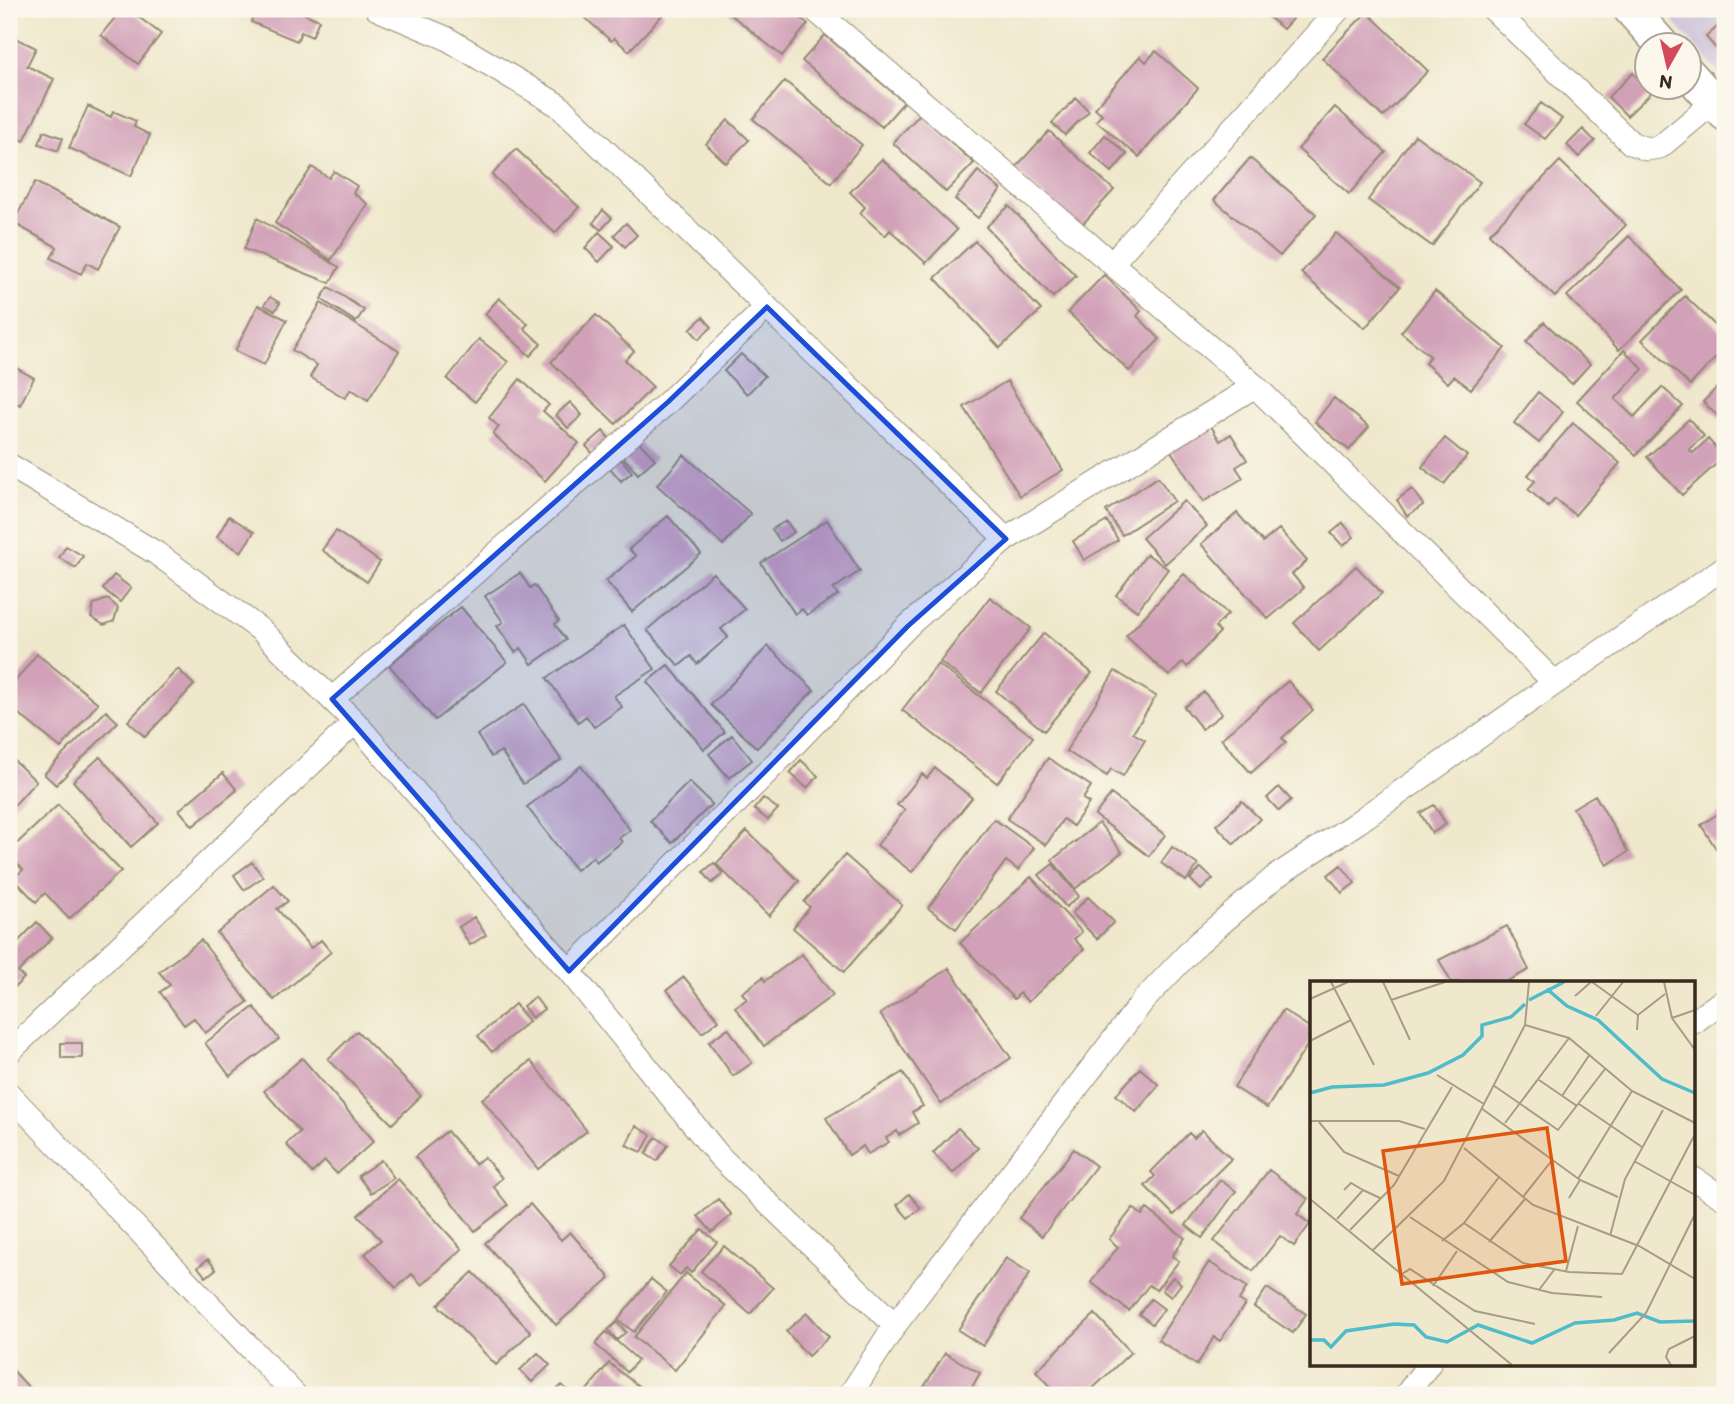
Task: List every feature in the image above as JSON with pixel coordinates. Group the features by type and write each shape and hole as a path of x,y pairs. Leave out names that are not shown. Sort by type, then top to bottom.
{"street":[{"path":"377,9 446,38 558,106 1006,539"},
{"path":"814,9 1255,386 1555,683"},
{"path":"1112,263 1339,9"},
{"path":"1493,9 1631,144 1646,149 1660,147 1720,108 1702,88"},
{"path":"1630,9 1651,32"},
{"path":"332,699 668,402 768,307"},
{"path":"569,971 779,761 908,626 1006,539 1255,386"},
{"path":"9,465 156,553 262,631 355,722 569,971 720,1157 895,1325"},
{"path":"850,1395 895,1325 1143,1001 1198,943 1275,877 1725,567"},
{"path":"9,1052 355,722"},
{"path":"1696,1021 1725,999"},
{"path":"9,1094 295,1395"},
{"path":"1696,1180 1725,1199"},
{"path":"1406,1395 1428,1366"}],"highlighted area":[{"path":"767,307 1006,539 908,626 569,971 332,699 668,402"}],"shaded area":[{"path":"1662,9 1725,9 1725,80 1702,54 1702,32 1682,32"}],"building":[{"path":"122,9 128,9 161,34 138,64 101,35"},
{"path":"256,9 293,9 319,20 312,37 301,32 297,41 251,22"},
{"path":"575,9 659,9 664,13 629,51 614,38 611,41"},
{"path":"724,9 790,9 808,24 782,56"},
{"path":"1301,9 1283,29 1262,11"},
{"path":"1367,12 1428,71 1383,117 1322,58"},
{"path":"1725,20 1725,47 1719,52 1706,37"},
{"path":"9,35 36,48 27,66 54,79 24,141 9,134"},
{"path":"825,35 904,102 882,127 802,61"},
{"path":"1156,51 1198,88 1139,157 1096,121 1102,114 1095,108 1140,56 1146,62"},
{"path":"1632,74 1632,102 1642,102 1627,116 1608,97"},
{"path":"785,81 862,145 831,183 753,119"},
{"path":"1076,98 1089,111 1065,135 1052,123"},
{"path":"1541,103 1562,119 1545,139 1524,124"},
{"path":"88,106 111,117 113,111 136,121 134,127 150,135 131,176 69,148"},
{"path":"1335,107 1386,152 1349,194 1298,149"},
{"path":"920,114 974,163 946,192 893,143"},
{"path":"728,120 749,140 726,163 706,144"},
{"path":"1583,129 1595,141 1579,157 1567,145"},
{"path":"44,131 63,138 58,151 39,144"},
{"path":"1049,131 1114,190 1079,228 1014,169"},
{"path":"1105,135 1127,154 1112,172 1090,153"},
{"path":"1415,135 1480,182 1432,246 1368,200"},
{"path":"516,149 579,207 555,233 492,175"},
{"path":"1250,158 1316,214 1280,256 1214,200"},
{"path":"882,159 957,230 926,263 890,230 885,236 860,213 865,207 850,192"},
{"path":"1560,161 1626,225 1555,297 1489,234"},
{"path":"312,167 329,178 334,171 357,186 353,193 368,204 331,260 275,223"},
{"path":"978,171 1001,190 978,218 955,199"},
{"path":"35,182 120,227 98,269 87,263 81,274 51,258 57,247 13,223"},
{"path":"1009,206 1076,276 1053,297 986,227"},
{"path":"603,210 612,218 601,230 593,223"},
{"path":"257,218 339,267 330,283 244,249"},
{"path":"626,223 637,235 625,247 614,235"},
{"path":"599,232 614,246 599,262 585,248"},
{"path":"1336,233 1400,287 1365,328 1301,273"},
{"path":"1629,236 1681,290 1619,350 1567,296"},
{"path":"975,241 1041,310 1000,348 935,278"},
{"path":"1104,275 1141,311 1137,316 1160,339 1129,371 1068,312"},
{"path":"329,287 364,310 356,322 321,299"},
{"path":"1435,291 1505,348 1471,389 1454,376 1448,383 1425,363 1430,356 1401,332"},
{"path":"1685,296 1725,335 1725,348 1690,385 1642,340"},
{"path":"270,297 280,303 275,311 264,305"},
{"path":"499,298 528,324 524,328 541,344 530,356 485,314"},
{"path":"321,303 399,351 368,400 351,389 345,398 310,377 317,365 292,350"},
{"path":"258,305 287,320 264,365 235,351"},
{"path":"596,315 634,351 625,360 653,387 616,424 551,362"},
{"path":"703,317 712,327 699,339 690,329"},
{"path":"1544,322 1590,364 1572,384 1526,342"},
{"path":"479,339 508,362 475,402 447,379"},
{"path":"1624,350 1643,369 1615,399 1634,417 1662,387 1683,406 1636,455 1577,401"},
{"path":"741,354 765,376 747,394 724,371"},
{"path":"9,364 34,378 20,405 9,399"},
{"path":"520,379 549,405 543,411 579,443 545,481 493,434 499,427 489,418"},
{"path":"1725,379 1725,423 1703,402"},
{"path":"1007,381 1063,470 1020,496 964,407"},
{"path":"1538,392 1563,412 1539,443 1514,423"},
{"path":"1334,398 1369,427 1349,450 1315,422"},
{"path":"570,402 582,415 568,428 556,415"},
{"path":"1689,419 1704,436 1689,449 1693,453 1708,439 1724,457 1682,495 1647,457"},
{"path":"1573,423 1620,463 1575,515 1555,499 1548,507 1528,489 1535,481 1528,475"},
{"path":"1211,426 1220,441 1231,434 1247,460 1236,467 1243,478 1203,502 1171,451"},
{"path":"603,431 612,442 595,456 586,446"},
{"path":"1445,438 1467,456 1444,484 1422,467"},
{"path":"636,439 655,459 638,474 620,454"},
{"path":"684,455 751,514 723,545 657,485"},
{"path":"621,459 632,472 621,481 610,468"},
{"path":"1158,477 1174,501 1122,535 1106,511"},
{"path":"1412,489 1423,505 1407,516 1397,500"},
{"path":"1184,501 1207,526 1165,564 1142,538"},
{"path":"1237,513 1263,542 1279,529 1307,561 1292,574 1304,588 1268,619 1201,544"},
{"path":"229,516 254,532 241,552 217,537"},
{"path":"668,516 701,554 632,612 606,581 636,556 629,549"},
{"path":"827,520 860,571 833,589 838,595 807,615 802,609 795,614 761,563"},
{"path":"786,521 794,532 780,541 772,529"},
{"path":"1107,521 1118,540 1084,560 1073,541"},
{"path":"1343,523 1354,537 1343,546 1331,533"},
{"path":"336,531 380,562 367,582 322,550"},
{"path":"9,539 15,548 16,556 9,567"},
{"path":"66,546 83,556 76,568 59,558"},
{"path":"1147,554 1168,569 1137,611 1116,595"},
{"path":"1356,566 1382,593 1319,651 1294,623"},
{"path":"520,573 530,588 534,585 559,621 555,624 566,640 532,664 521,648 515,652 497,626 503,622 485,596"},
{"path":"713,573 745,609 721,629 728,637 697,664 691,656 679,666 647,630"},
{"path":"1184,574 1228,614 1215,627 1220,632 1187,667 1183,662 1169,676 1126,636"},
{"path":"114,575 131,588 120,602 103,589"},
{"path":"990,597 1031,628 981,693 940,662"},
{"path":"108,599 118,608 114,621 104,625 91,617 94,604"},
{"path":"461,607 507,662 435,720 389,665"},
{"path":"624,625 655,669 614,696 622,707 594,727 586,716 578,722 547,678"},
{"path":"1044,633 1092,673 1044,731 996,691"},
{"path":"768,646 814,690 757,748 711,705"},
{"path":"37,654 98,703 61,748 9,706 9,689"},
{"path":"938,664 1033,737 997,783 902,710"},
{"path":"668,665 725,732 704,749 647,682"},
{"path":"178,669 194,685 145,737 128,721"},
{"path":"1115,671 1156,696 1133,733 1145,740 1123,776 1111,769 1107,776 1066,751"},
{"path":"1288,681 1313,710 1282,738 1286,742 1251,773 1221,739"},
{"path":"1204,692 1222,714 1202,729 1184,707"},
{"path":"524,704 561,760 523,784 501,751 491,757 477,735"},
{"path":"106,711 118,722 56,785 44,774"},
{"path":"732,735 752,760 729,778 709,754"},
{"path":"9,756 36,781 9,811"},
{"path":"100,757 158,823 131,847 73,781"},
{"path":"1048,758 1091,786 1083,799 1089,803 1073,826 1063,819 1046,845 1007,819"},
{"path":"801,760 818,776 807,788 790,773"},
{"path":"581,766 630,830 619,838 622,842 596,862 593,857 576,870 527,807"},
{"path":"935,768 972,798 912,872 877,845 905,810 897,805 922,774 927,778"},
{"path":"223,773 237,790 193,826 179,810"},
{"path":"689,782 712,804 672,843 650,821"},
{"path":"1279,787 1291,800 1279,811 1267,798"},
{"path":"1111,794 1165,835 1149,856 1095,815"},
{"path":"1595,795 1628,852 1607,865 1573,808"},
{"path":"763,798 778,809 768,820 754,809"},
{"path":"1242,801 1260,819 1234,844 1216,825"},
{"path":"58,805 121,871 69,919 45,893 36,902 13,878 23,870 9,855 9,851"},
{"path":"1434,805 1446,824 1432,833 1420,813"},
{"path":"1725,809 1725,849 1719,853 1701,825"},
{"path":"994,819 1034,848 1018,870 1006,861 956,929 928,908"},
{"path":"1099,823 1122,852 1075,889 1052,860"},
{"path":"747,831 799,881 769,916 716,864"},
{"path":"1172,847 1198,865 1186,881 1161,863"},
{"path":"845,855 902,905 844,972 793,928 810,907 804,902"},
{"path":"252,862 263,877 244,890 234,875"},
{"path":"714,863 723,874 712,883 703,872"},
{"path":"1053,864 1079,896 1066,907 1039,875"},
{"path":"1341,865 1355,883 1342,893 1328,875"},
{"path":"1201,868 1213,879 1201,890 1190,879"},
{"path":"1031,877 1082,932 1074,939 1084,949 1028,1002 1020,993 1014,999 960,943"},
{"path":"274,885 288,901 277,909 311,948 321,940 331,952 274,1000 217,933"},
{"path":"1088,897 1114,922 1097,939 1072,913"},
{"path":"474,917 486,935 470,945 459,927"},
{"path":"37,922 52,938 18,972 24,978 9,993 9,951"},
{"path":"1507,926 1529,970 1507,981 1450,981 1439,960"},
{"path":"201,940 248,1002 205,1033 194,1018 184,1025 160,992 170,985 159,972"},
{"path":"802,954 833,995 764,1046 735,1007 747,999 742,993 763,977 765,981"},
{"path":"949,968 1011,1058 941,1104 880,1014"},
{"path":"684,977 719,1020 702,1033 667,990"},
{"path":"535,997 544,1009 532,1018 523,1006"},
{"path":"515,1004 529,1021 492,1052 478,1036"},
{"path":"254,1007 279,1039 230,1076 205,1043"},
{"path":"1283,1010 1310,1028 1310,1041 1267,1108 1234,1087"},
{"path":"728,1028 752,1063 733,1076 709,1042"},
{"path":"357,1031 421,1096 392,1124 328,1059"},
{"path":"61,1043 82,1043 82,1058 61,1058"},
{"path":"302,1058 374,1141 337,1174 325,1161 312,1173 286,1144 300,1132 264,1091"},
{"path":"531,1061 587,1131 538,1169 482,1099"},
{"path":"1140,1068 1159,1085 1136,1112 1116,1095"},
{"path":"903,1072 923,1106 912,1112 918,1123 899,1135 897,1131 886,1138 889,1142 868,1154 863,1146 849,1155 826,1118"},
{"path":"636,1126 651,1135 642,1152 626,1145"},
{"path":"958,1128 978,1148 953,1173 933,1153"},
{"path":"1202,1130 1231,1159 1174,1215 1145,1186 1155,1176 1151,1172 1189,1133 1194,1138"},
{"path":"447,1131 475,1164 484,1157 502,1178 493,1186 508,1205 475,1231 415,1157"},
{"path":"656,1137 668,1145 657,1161 646,1154"},
{"path":"1074,1149 1096,1166 1042,1236 1019,1218"},
{"path":"381,1160 394,1178 371,1193 358,1176"},
{"path":"1269,1170 1308,1199 1297,1214 1310,1224 1294,1246 1280,1236 1253,1271 1214,1241"},
{"path":"398,1179 462,1249 422,1285 412,1274 396,1288 365,1254 381,1240 358,1215"},
{"path":"1220,1180 1236,1191 1202,1238 1186,1225"},
{"path":"909,1194 921,1208 908,1218 897,1205"},
{"path":"718,1199 732,1215 712,1232 698,1216"},
{"path":"530,1204 561,1240 570,1232 610,1278 556,1325 485,1243"},
{"path":"1133,1208 1142,1215 1147,1209 1185,1238 1172,1256 1179,1261 1156,1290 1149,1285 1129,1311 1091,1282 1118,1247 1109,1239"},
{"path":"702,1229 717,1242 691,1273 686,1268 680,1275 669,1266"},
{"path":"724,1246 773,1288 750,1314 701,1271"},
{"path":"1006,1258 1030,1273 983,1346 958,1330"},
{"path":"208,1259 216,1269 206,1277 198,1267"},
{"path":"1209,1262 1247,1287 1239,1300 1245,1304 1220,1341 1214,1337 1197,1365 1158,1340"},
{"path":"473,1272 531,1332 496,1365 438,1305"},
{"path":"686,1273 726,1306 675,1370 634,1337"},
{"path":"1173,1277 1181,1284 1171,1297 1162,1290"},
{"path":"651,1279 667,1292 634,1332 618,1320"},
{"path":"1267,1288 1306,1314 1293,1333 1254,1307"},
{"path":"1151,1299 1164,1309 1152,1324 1139,1314"},
{"path":"807,1313 829,1337 808,1356 786,1331"},
{"path":"1095,1314 1131,1352 1086,1395 1059,1395 1036,1371"},
{"path":"617,1322 626,1332 617,1340 608,1330"},
{"path":"606,1332 638,1360 627,1372 595,1344"},
{"path":"538,1353 550,1365 532,1382 520,1370"},
{"path":"945,1353 980,1373 972,1387 978,1391 976,1395 919,1395"},
{"path":"609,1363 646,1392 644,1395 583,1395"},
{"path":"9,1366 31,1390 25,1395 9,1395"},
{"path":"562,1385 573,1395 551,1395"}]}
